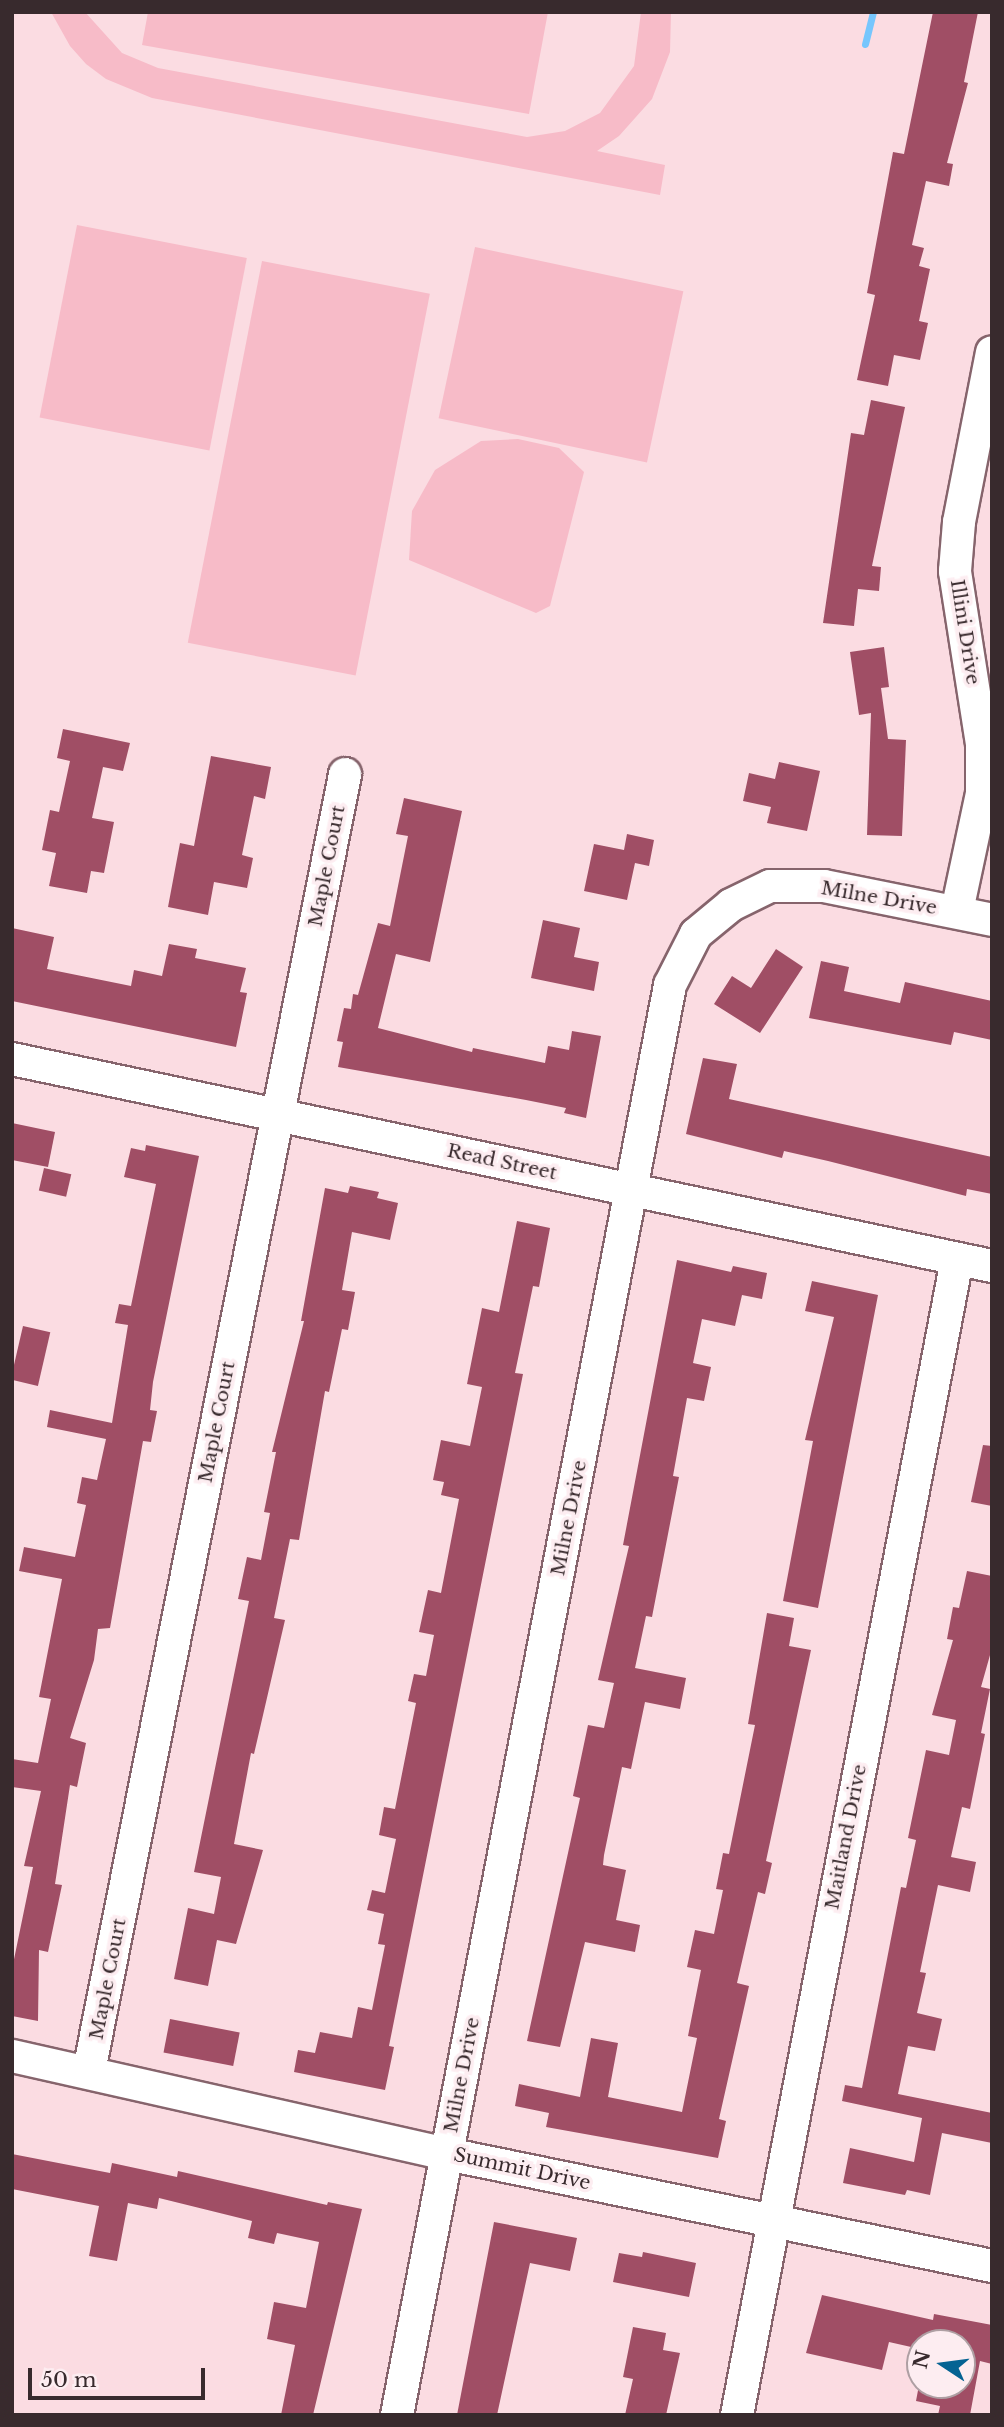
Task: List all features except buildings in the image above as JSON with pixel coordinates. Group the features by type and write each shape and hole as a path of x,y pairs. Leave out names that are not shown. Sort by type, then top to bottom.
{"street":[{"name":"Illini Drive","path":"957,912 982,793 982,744 956,570 958,522 992,352"},
{"name":"Maple Court","path":"89,2071 345,774"},
{"name":"Milne Drive","path":"397,2415 670,985 696,934 731,905 770,886 824,886 992,920"},
{"name":"Read Street","path":"12,1059 278,1112 992,1266"},
{"name":"Maitland Drive","path":"737,2415 957,1259"},
{"name":"Summit Drive","path":"12,2056 89,2071 447,2154 992,2266"}],"shaded area":[{"path":"51,12 85,12 122,53 158,68 527,137 565,131 600,113 634,66 641,12 671,12 670,52 652,99 619,136 597,151 665,165 660,195 152,98 106,79 86,64 70,46"},
{"path":"148,12 548,12 529,114 142,45"},
{"path":"77,225 247,258 209,450 40,417"},
{"path":"475,247 683,291 647,462 439,418"},
{"path":"262,261 430,294 356,675 188,643"},
{"path":"518,439 559,448 584,472 550,606 536,613 409,560 412,511 435,470 481,441"}],"waterway":[{"path":"865,44 873,12"}]}
